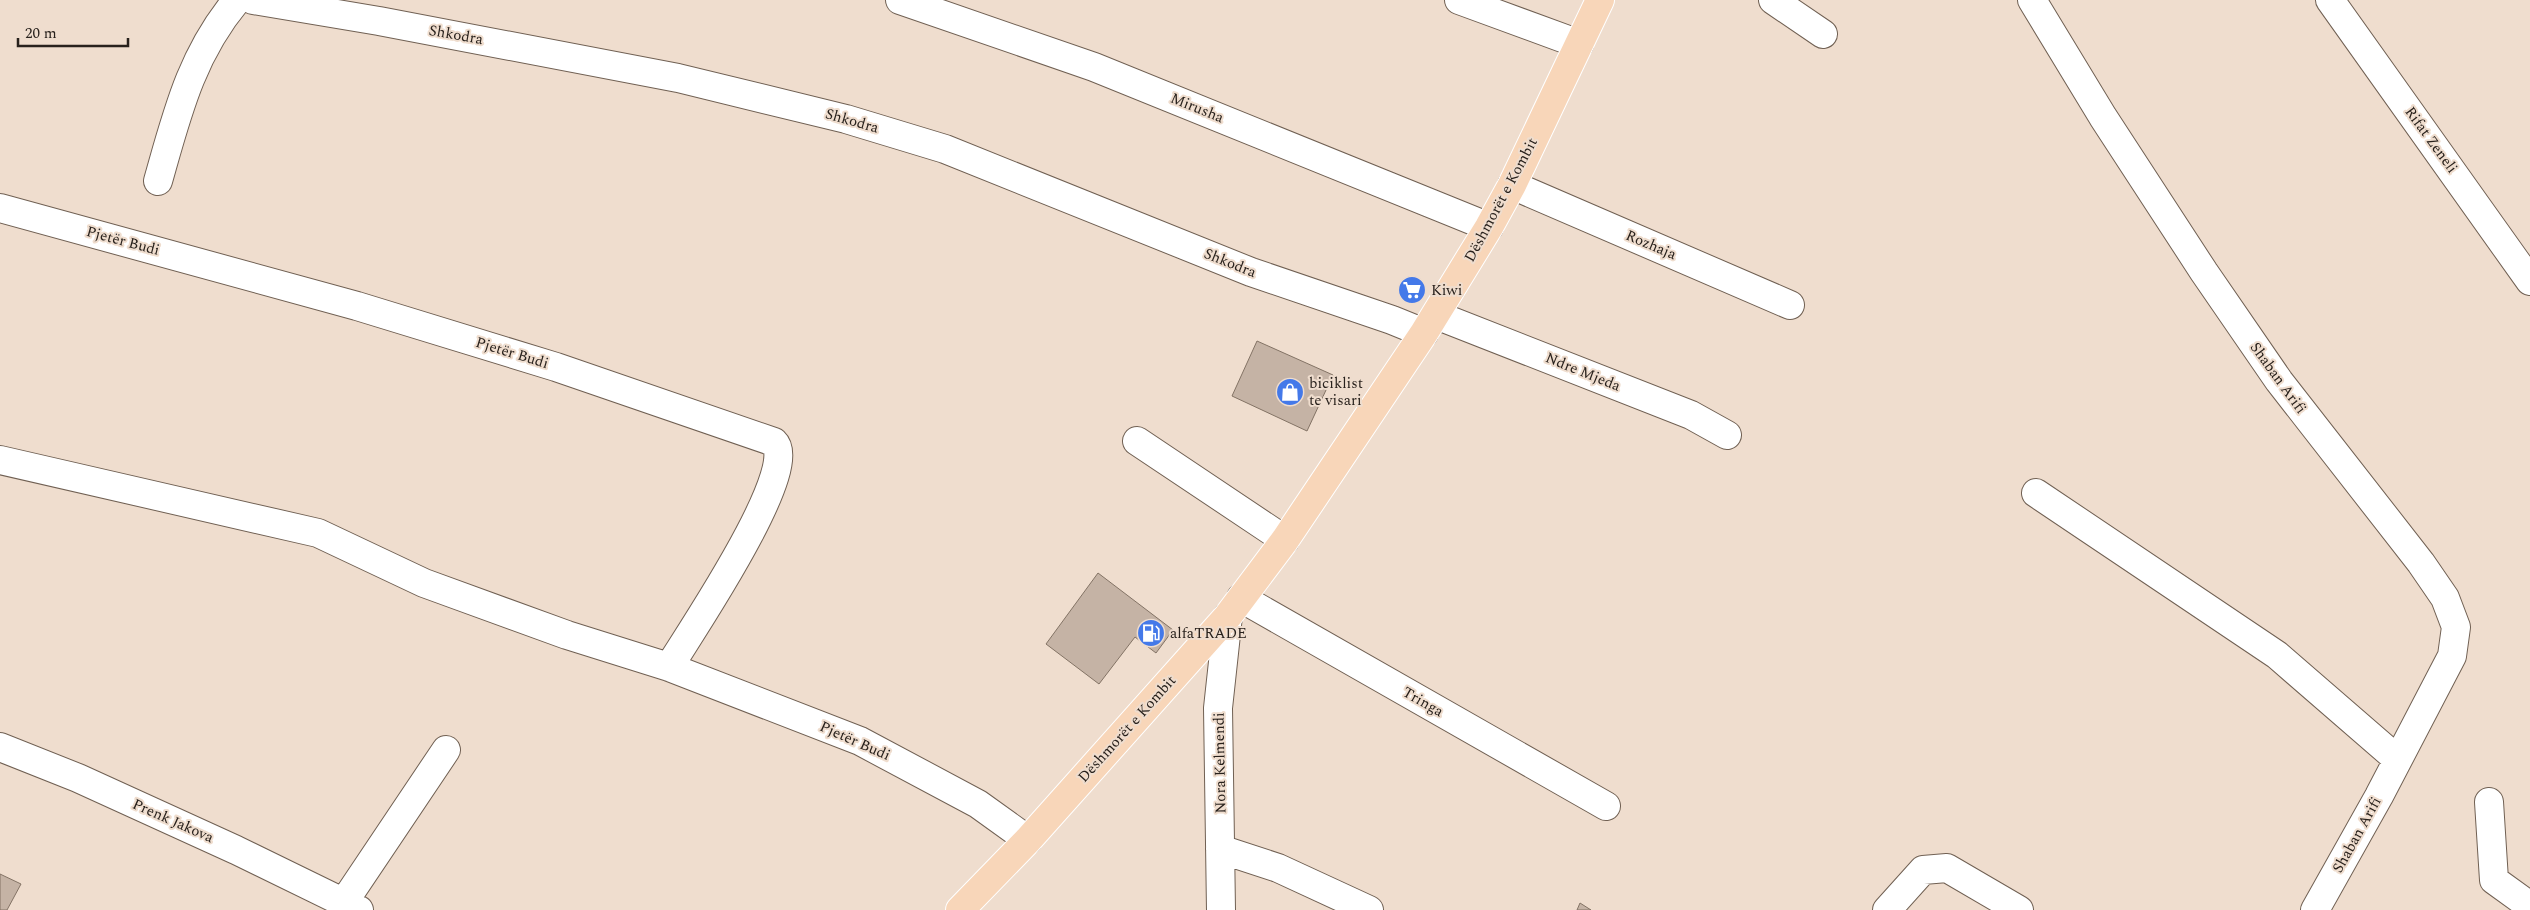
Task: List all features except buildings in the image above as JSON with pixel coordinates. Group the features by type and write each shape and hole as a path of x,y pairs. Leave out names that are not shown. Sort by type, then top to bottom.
{"main road":[{"name":"Dëshmorët e Kombit","path":"960,910 1028,840 1234,607 1285,540 1430,324 1489,227 1512,185 1600,0"}],"street":[{"path":"158,181 189,78 204,45 237,0"},
{"name":"Shkodra","path":"253,0 388,22 678,78 846,118 945,149 1251,272 1392,320 1430,324"},
{"name":"Mirusha","path":"900,0 1094,67 1489,227"},
{"path":"1459,0 1579,44"},
{"path":"1773,0 1823,34"},
{"name":"Shaban Arifi","path":"2032,0 2103,117 2204,272 2279,381 2421,563 2445,598 2456,627 2452,656 2397,758 2379,796 2315,910"},
{"name":"Rifat Zeneli","path":"2330,0 2530,281"},
{"name":"Rozhaja","path":"1512,185 1790,305"},
{"name":"Pjetër Budi","path":"0,208 366,308 556,367 774,442 779,447 780,453 773,484 749,537 669,666"},
{"name":"Ndre Mjeda","path":"1430,324 1691,415 1727,435"},
{"path":"1137,441 1285,540"},
{"name":"Pjetër Budi","path":"0,460 318,533 424,583 567,635 669,666 860,740 978,804 1028,840"},
{"path":"2036,493 2277,655 2397,758"},
{"name":"Tringa","path":"1234,607 1606,806"},
{"name":"Nora Kelmendi","path":"1221,910 1218,708 1234,607"},
{"name":"Prenk Jakova","path":"0,747 87,782 236,850 351,906 446,750"},
{"path":"2489,802 2494,880 2530,906"},
{"path":"1220,849 1278,868 1370,910"},
{"path":"1887,910 1923,870 1947,868 2019,910"}],"place":[{"name":"Kiwi","path":"1412,290"},
{"name":"biciklist te visari","path":"1290,392"},
{"name":"alfaTRADE","path":"1151,633"}]}
